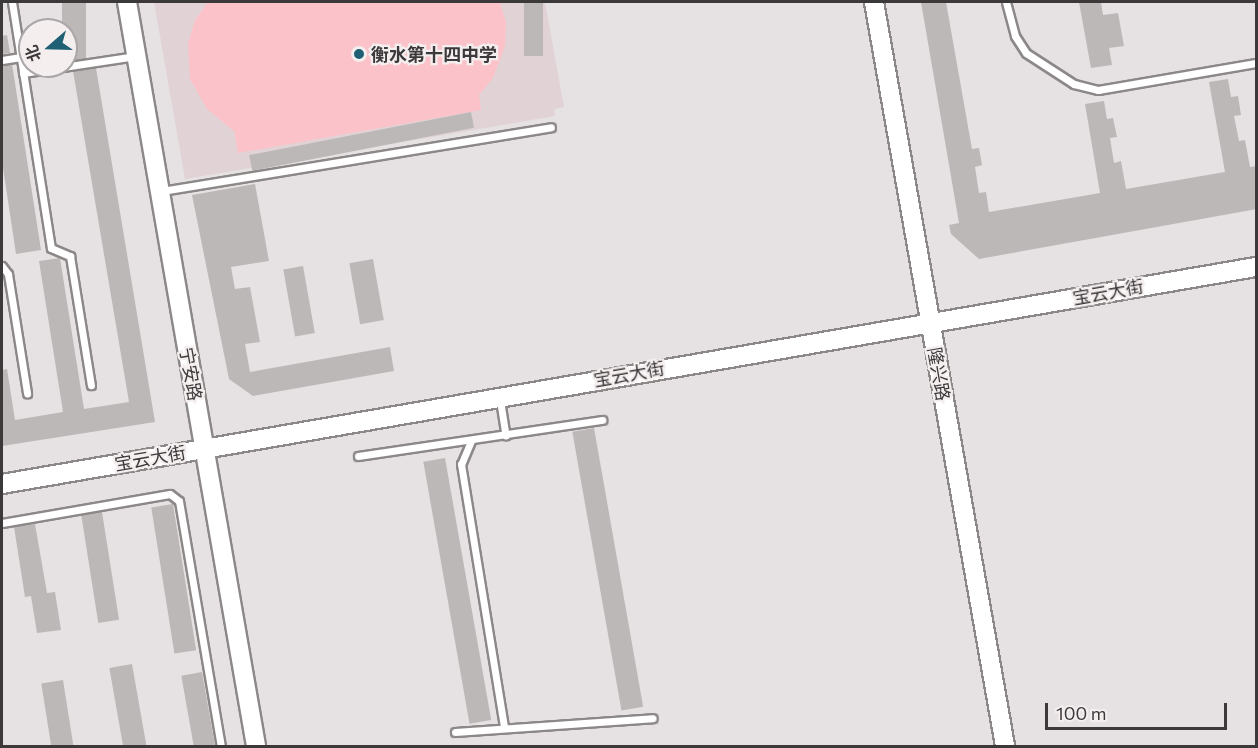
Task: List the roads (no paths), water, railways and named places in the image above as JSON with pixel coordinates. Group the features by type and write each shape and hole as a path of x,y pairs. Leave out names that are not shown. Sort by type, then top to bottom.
{"street":[{"name":"宁安路","path":"127,2 256,747"},
{"name":"隆兴路","path":"874,2 1005,747"},
{"name":"宝云大街","path":"2,484 499,396 1257,267"}],"lane":[{"path":"12,2 18,39"},
{"path":"1006,2 1015,36 1026,53 1053,74 1074,84 1098,90 1257,63"},
{"path":"78,65 136,56"},
{"path":"2,60 18,57"},
{"path":"24,78 51,248 70,256 91,385"},
{"path":"160,191 551,127"},
{"path":"2,266 8,274 27,393"},
{"path":"499,396 506,436"},
{"path":"357,456 506,436 602,420"},
{"path":"471,441 461,464 504,728"},
{"path":"2,523 170,494 179,501 221,747"},
{"path":"455,732 653,717"}],"place":[{"name":"衡水第十四中学","path":"359,54"}]}
